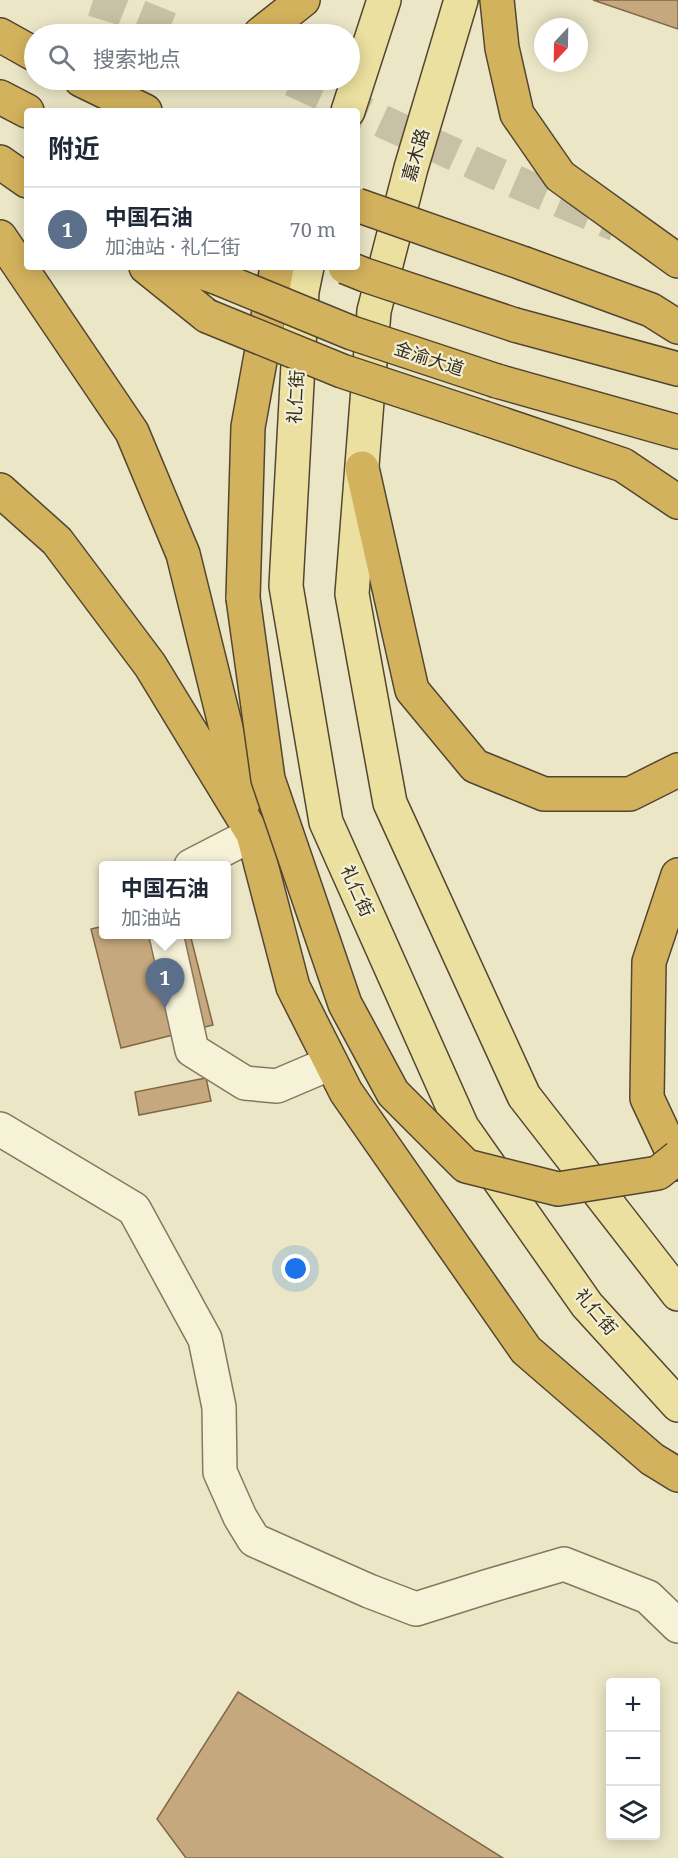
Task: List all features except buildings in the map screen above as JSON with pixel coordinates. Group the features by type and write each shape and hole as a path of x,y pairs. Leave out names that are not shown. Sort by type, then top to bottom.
{"highway":[{"path":"273,24 303,0"},
{"path":"497,0 502,48 516,114 560,176 678,261"},
{"path":"0,28 24,36"},
{"path":"0,35 24,48"},
{"path":"102,90 139,108"},
{"path":"0,97 24,109"},
{"path":"0,162 24,179"},
{"path":"360,206 651,310 678,327"},
{"path":"0,237 132,432 183,554 213,681 292,987 346,1092 526,1350 652,1459 678,1475"},
{"path":"150,270 207,316 342,371 623,465 678,502"},
{"name":"金渝大道","path":"195,270 352,333 497,381 678,432"},
{"path":"276,270 248,427 243,597 268,779 345,1004 393,1093 466,1166 558,1189 658,1173 678,1157"},
{"path":"352,270 515,325 678,369"},
{"path":"362,468 412,690 475,766 544,794 630,794 678,770"},
{"path":"0,490 57,541 150,665 253,834"},
{"path":"678,875 649,962 647,1098 678,1164"}],"main road":[{"path":"360,74 384,0"},
{"name":"嘉木路","path":"362,468 374,311 411,168 461,0"},
{"path":"349,108 355,90"},
{"name":"礼仁街","path":"304,279 286,586 326,822 462,1127 587,1305 678,1405"},
{"path":"362,468 352,594 390,803 524,1096 678,1294"}],"lane":[{"path":"201,861 253,834"},
{"path":"167,939 192,1050 245,1083 276,1086 331,1063"},
{"path":"0,1129 134,1209 205,1339 219,1407 220,1472 240,1517 254,1540 369,1592 416,1609 564,1564 648,1597 678,1626"}],"tunnel":[{"path":"93,0 158,24"},
{"path":"314,90 353,108"},
{"path":"360,111 616,225"}],"place":[{"name":"中国石油","path":"165,1008"}]}
